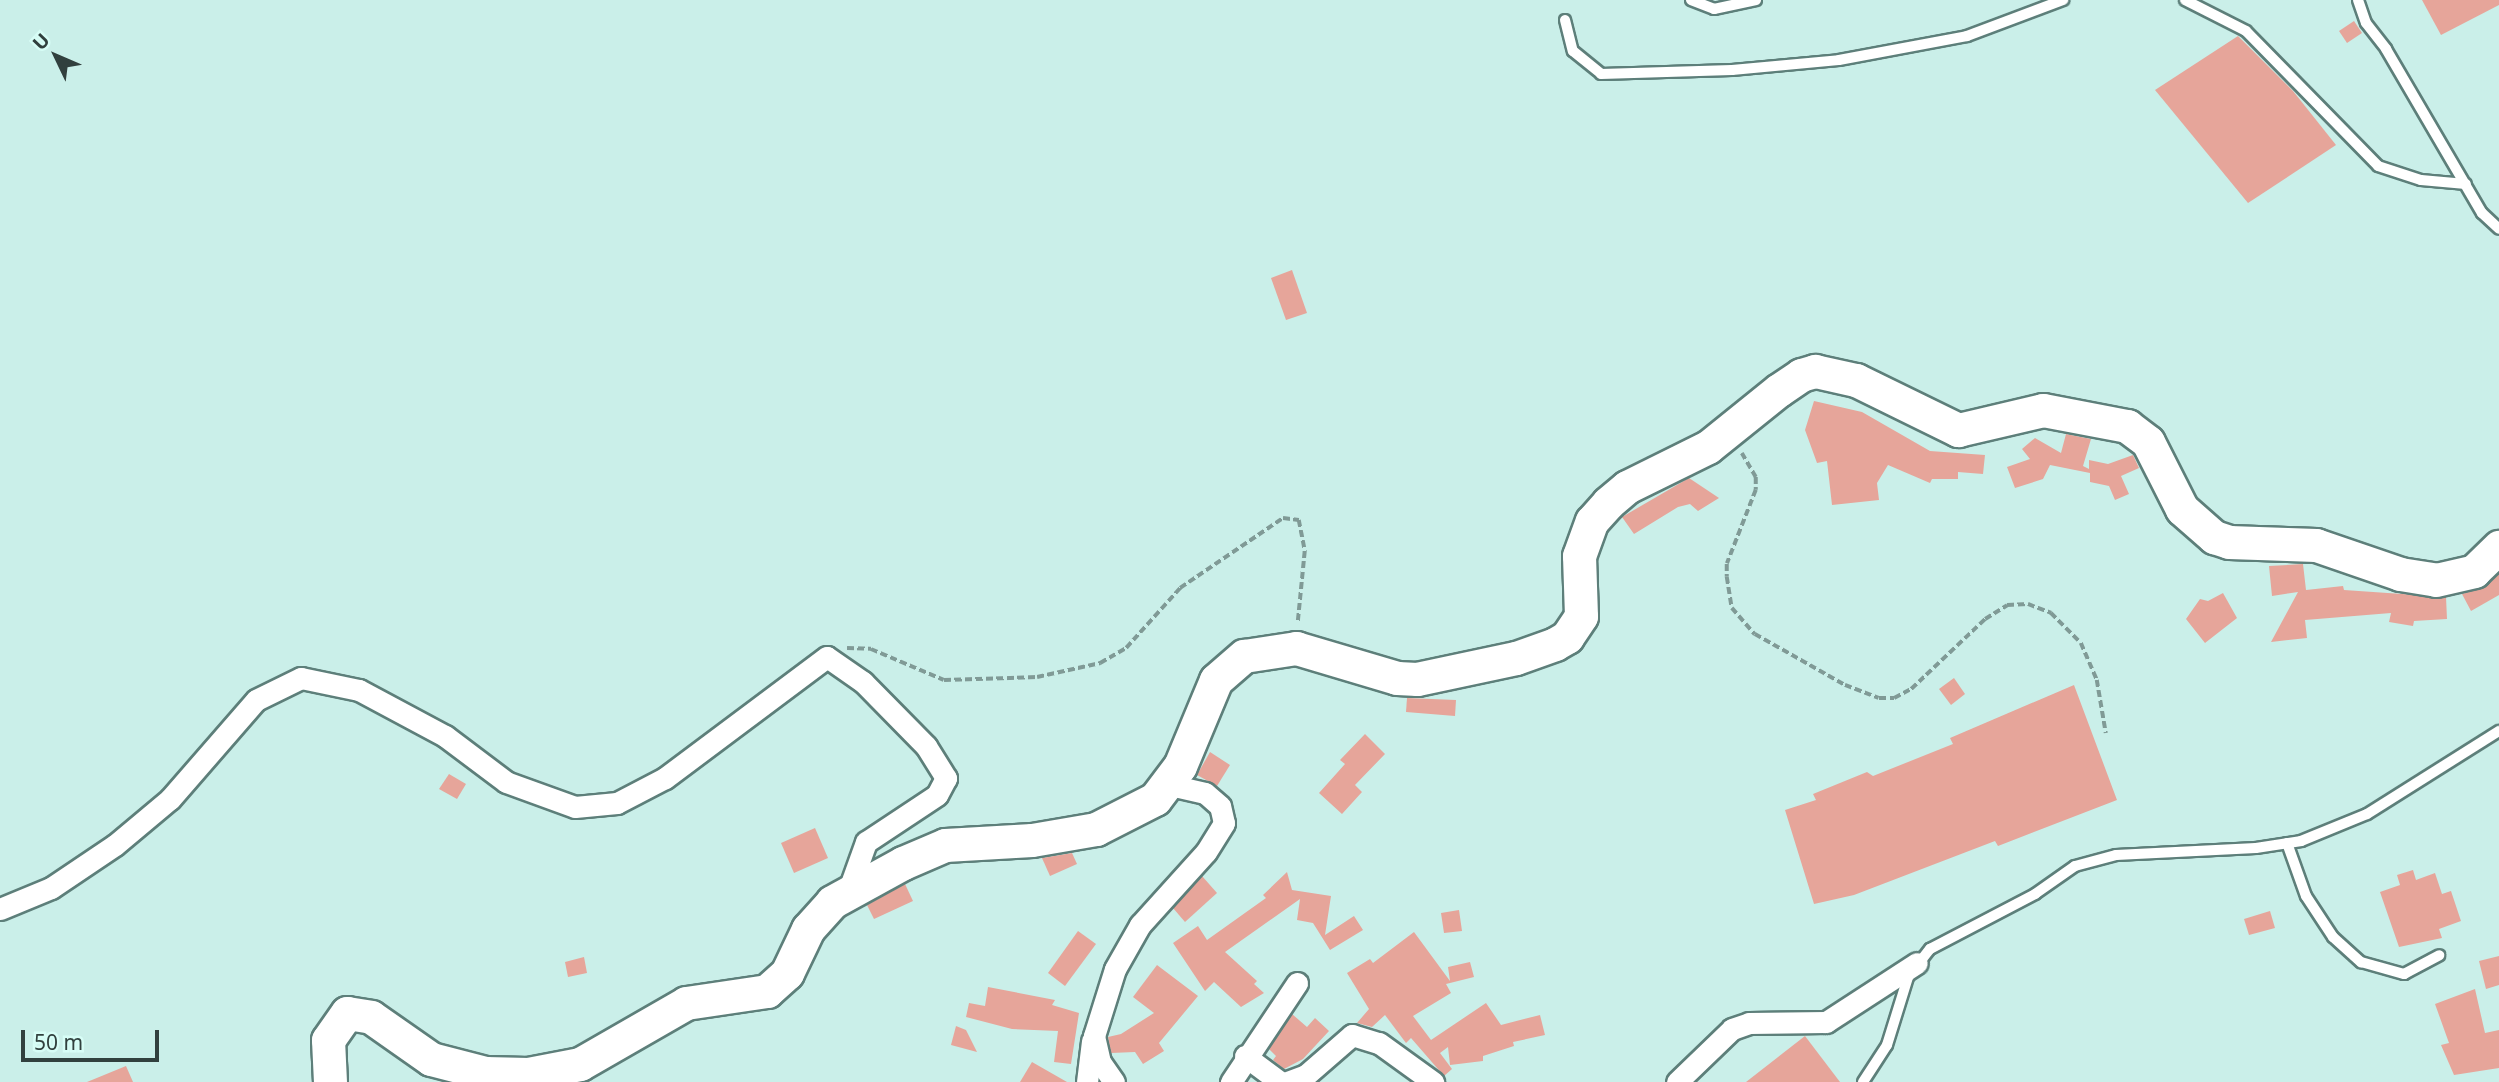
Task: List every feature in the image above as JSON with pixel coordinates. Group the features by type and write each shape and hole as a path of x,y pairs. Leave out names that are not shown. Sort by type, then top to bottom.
{"main road":[{"path":"330,1082 331,1030 338,1020 355,1012 371,1017 431,1059 470,1070 528,1074 565,1069 600,1055 686,1003 748,995 779,985 818,915 848,892 945,845 1032,840 1096,829 1138,810 1170,785 1223,671 1234,661 1263,650 1296,648 1397,678 1417,679 1516,658 1555,644 1567,637 1581,616 1579,556 1592,521 1627,487 1728,434 1779,390 1815,371 1856,380 1958,430 2043,410 2127,426 2148,442 2182,509 2214,537 2229,542 2316,545 2400,574 2436,580 2474,571 2499,547"}],"street":[{"path":"0,909 51,888 115,845 170,799 256,700 301,678 359,690 445,736 506,782 575,807 617,803 664,778 827,657 863,682 926,746 946,778 937,795 866,842 848,892"},
{"path":"1087,1082 1094,1036 1115,969 1140,925 1178,877 1206,852 1224,822 1220,806 1205,793 1170,785"},
{"path":"1677,1082 1732,1029 1749,1023 1826,1022 1917,963"},
{"path":"1231,1082 1245,1056 1297,983"},
{"path":"1287,1082 1306,1075 1352,1035 1379,1043 1433,1082"},
{"path":"1094,1036 1100,1062 1114,1082"},
{"path":"1245,1056 1280,1082"}],"lane":[{"path":"1691,0 1714,9 1756,0"},
{"path":"1565,20 1573,51 1601,74 1732,70 1839,60 1967,36 2063,0"},
{"path":"2185,0 2246,31 2378,166 2421,180 2466,184"},
{"path":"2358,0 2366,23 2386,49 2482,213 2499,229"},
{"path":"1863,1082 1887,1045 1901,995 1917,963 1947,938 2035,894 2075,866 2116,855 2287,843 2367,814 2499,731"},
{"path":"2287,843 2306,897 2333,937 2361,962 2404,974 2439,955"}],"path":[{"path":"1728,434 1756,477 1756,490 1727,564 1731,608 1755,634 1845,685 1879,698 1894,698 1911,689 1985,619 2007,605 2028,604 2050,613 2081,643 2097,680 2106,733"},
{"path":"827,657 850,647 871,649 944,680 1037,677 1100,663 1126,648 1180,588 1283,518 1299,520 1305,551 1296,648"}],"building":[{"path":"2422,0 2499,0 2499,5 2441,35"},
{"path":"2354,21 2362,33 2347,43 2339,31"},
{"path":"2238,36 2293,91 2336,145 2248,203 2155,90"},
{"path":"1292,270 1307,313 1286,320 1271,278"},
{"path":"1814,401 1862,412 1930,451 1985,455 1983,474 1958,472 1958,479 1932,479 1930,483 1888,465 1877,483 1879,500 1832,505 1827,461 1817,463 1805,430"},
{"path":"2066,434 2091,439 2083,466 2089,469 2089,460 2108,464 2133,455 2139,468 2121,476 2129,494 2115,500 2109,486 2090,482 2090,473 2050,465 2043,479 2015,488 2007,467 2030,459 2022,449 2035,438 2061,453"},
{"path":"1689,478 1719,498 1698,511 1690,504 1678,507 1634,534 1622,517"},
{"path":"2303,564 2306,590 2343,586 2344,590 2446,597 2447,619 2414,621 2413,626 2389,622 2391,613 2305,620 2307,638 2271,642 2298,592 2272,596 2269,566"},
{"path":"2499,574 2499,595 2471,611 2462,594 2479,589"},
{"path":"2223,593 2237,618 2205,643 2186,619 2200,599 2208,601"},
{"path":"1954,678 1965,694 1951,705 1939,689"},
{"path":"2074,685 2117,800 1998,846 1995,841 1854,895 1814,904 1785,810 1816,800 1813,794 1867,772 1873,776 1953,744 1950,738"},
{"path":"1407,698 1456,700 1455,716 1406,712"},
{"path":"1365,734 1385,754 1355,785 1362,792 1342,814 1319,793 1345,764 1340,760"},
{"path":"1210,752 1230,765 1217,786 1197,775"},
{"path":"449,774 466,784 457,799 439,789"},
{"path":"815,828 828,858 794,873 781,843"},
{"path":"1072,853 1077,864 1050,876 1042,858"},
{"path":"2413,870 2416,880 2435,873 2442,894 2451,891 2461,921 2439,929 2442,938 2399,947 2380,892 2400,885 2397,875"},
{"path":"1287,872 1292,890 1331,896 1325,935 1354,916 1363,930 1330,950 1313,923 1297,920 1300,899 1225,952 1257,981 1254,984 1264,993 1241,1007 1214,982 1205,991 1173,943 1198,926 1207,940 1266,898 1263,895"},
{"path":"1202,876 1217,893 1185,922 1173,908"},
{"path":"905,884 913,901 874,919 867,905"},
{"path":"1459,910 1462,931 1444,933 1441,913"},
{"path":"2270,911 2275,928 2249,935 2244,919"},
{"path":"1078,931 1096,944 1065,986 1048,973"},
{"path":"1414,932 1450,981 1448,967 1470,962 1474,977 1446,984 1451,993 1413,1016 1431,1040 1486,1003 1501,1025 1540,1015 1545,1035 1513,1042 1514,1046 1483,1056 1483,1061 1450,1065 1448,1047 1440,1053 1452,1069 1444,1076 1411,1038 1406,1043 1385,1015 1372,1027 1357,1023 1369,1009 1347,973 1370,959 1373,963"},
{"path":"2499,956 2499,985 2486,989 2479,961"},
{"path":"584,957 587,973 568,977 565,962"},
{"path":"1157,965 1198,996 1159,1043 1164,1051 1143,1064 1135,1052 1111,1053 1108,1037 1121,1034 1154,1013 1133,997"},
{"path":"988,987 1055,1000 1052,1005 1079,1013 1071,1064 1054,1062 1058,1031 1012,1029 966,1017 969,1003 985,1006"},
{"path":"2475,989 2485,1033 2499,1030 2499,1068 2454,1075 2441,1045 2449,1043 2435,1004"},
{"path":"1292,1014 1307,1027 1315,1018 1329,1031 1303,1059 1284,1069 1273,1060 1276,1056 1269,1049"},
{"path":"956,1026 966,1030 977,1052 951,1045"},
{"path":"1805,1036 1840,1082 1746,1082"},
{"path":"1032,1062 1067,1082 1020,1082"},
{"path":"126,1066 133,1082 87,1082"}]}
